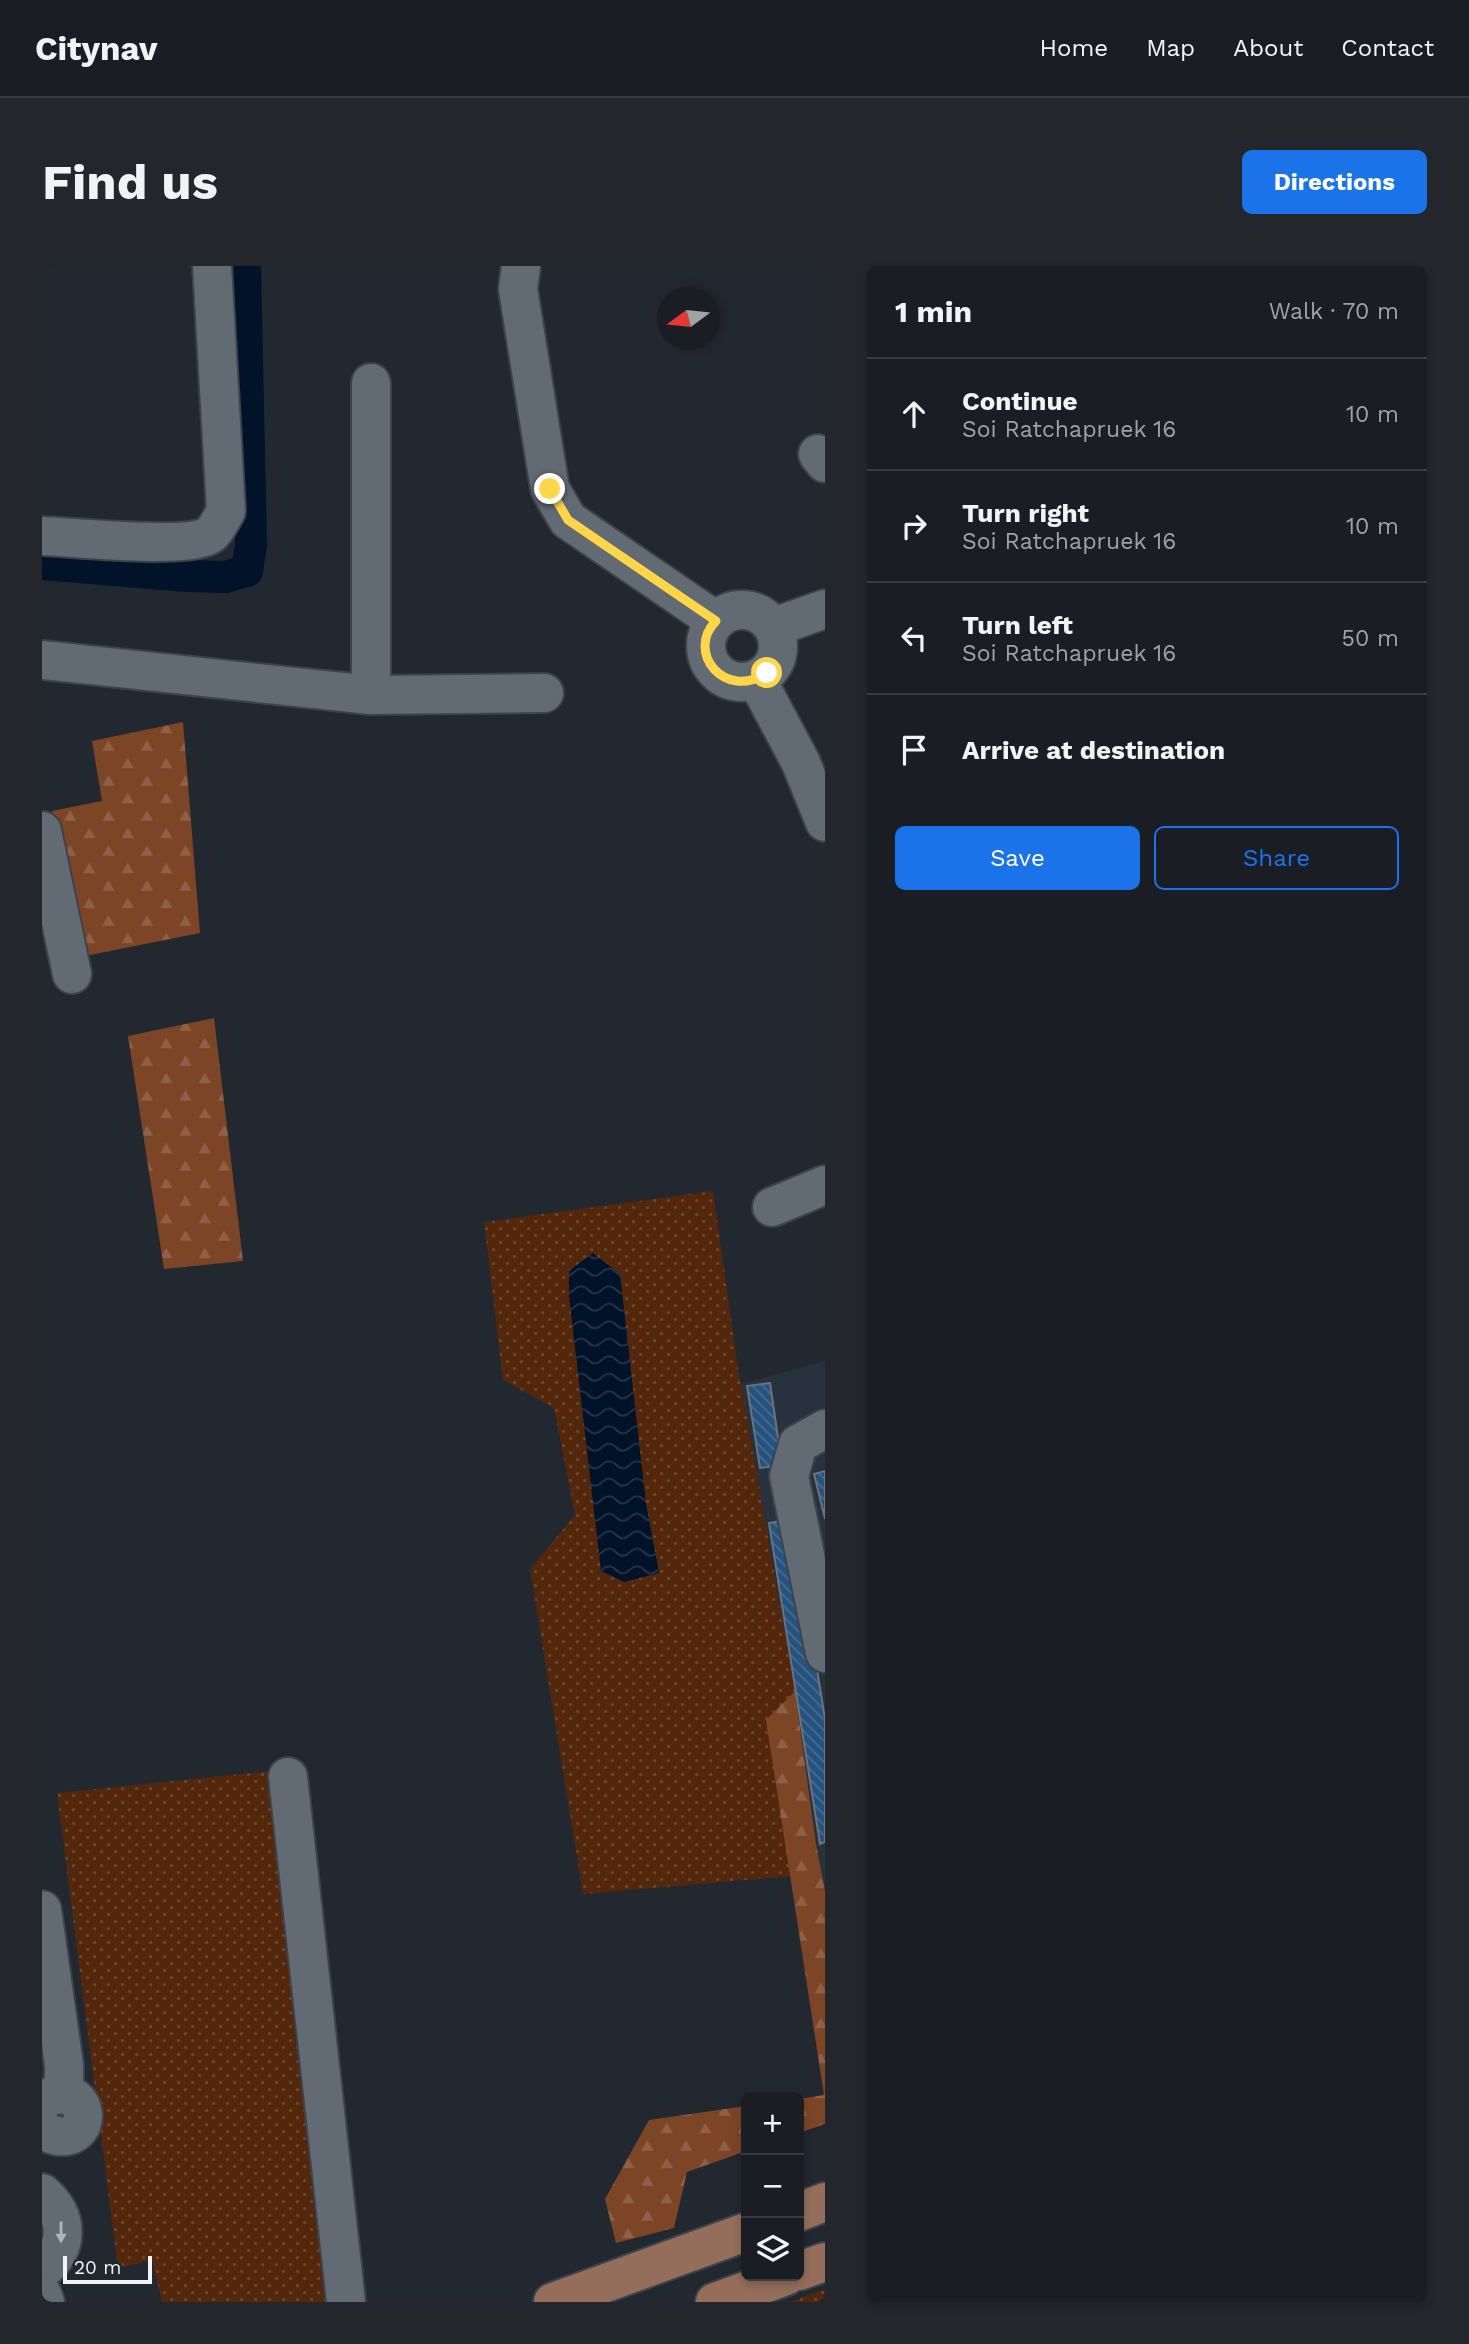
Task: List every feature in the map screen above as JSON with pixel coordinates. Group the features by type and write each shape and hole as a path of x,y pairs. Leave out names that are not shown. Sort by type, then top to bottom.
{"main road":[{"path":"804,2210 825,2202"},
{"path":"554,2302 739,2235"},
{"path":"590,2302 739,2235"},
{"path":"804,2269 825,2262"},
{"path":"715,2302 772,2281"}],"street":[{"path":"42,536 193,540 211,534 226,511 212,266"},
{"path":"512,274 550,489 568,520 716,621"},
{"path":"371,383 372,695"},
{"path":"743,609 755,612 774,627 778,651 767,673 757,680 745,683 733,682 713,669 707,659 705,647 707,635 716,621 731,611 743,609"},
{"path":"774,627 825,609"},
{"path":"42,660 372,695 544,693"},
{"path":"757,680 801,763 825,822"},
{"path":"42,831 72,974"},
{"path":"772,1207 825,1185"},
{"path":"825,1429 798,1444 789,1476 825,1653"},
{"path":"288,1777 346,2302"},
{"path":"42,1910 64,2065 51,2116 53,2159 42,2191 61,2217 63,2232 60,2248 52,2262 42,2270"},
{"path":"42,2294 45,2302"}],"shaded area":[{"path":"713,1191 737,1361 795,1691 767,1720 792,1876 583,1894 530,1569 575,1515 554,1408 503,1380 484,1222","holes":["646,1504 659,1572 624,1582"]},
{"path":"825,1361 825,1891 795,1691 741,1384"},
{"path":"271,1771 332,2302 162,2302 152,2260 118,2268 57,1793"},
{"path":"825,2289 825,2302 790,2302"}],"green space":[{"path":"183,722 200,933 85,956 52,811 102,801 92,741"},
{"path":"214,1018 243,1261 164,1269 128,1036"},
{"path":"795,1691 825,1891 825,2124 804,2131 804,2098 824,2095 766,1720"},
{"path":"741,2107 741,2153 687,2172 674,2228 616,2243 605,2199 649,2120"}],"water":[{"path":"593,1253 620,1274 646,1504 659,1573 624,1582 601,1571 569,1296 569,1271"}],"building":[{"path":"770,1383 782,1465 760,1468 747,1386"},
{"path":"825,1471 825,1519 814,1474"},
{"path":"793,1519 825,1719 825,1842 820,1844 769,1523"}],"waterway":[{"path":"42,564 187,576 225,577 247,571 251,545 245,266"}],"route":[{"path":"550,489 568,520 716,621 707,635 705,647 707,659 722,677 745,683 757,680 767,673"}]}
